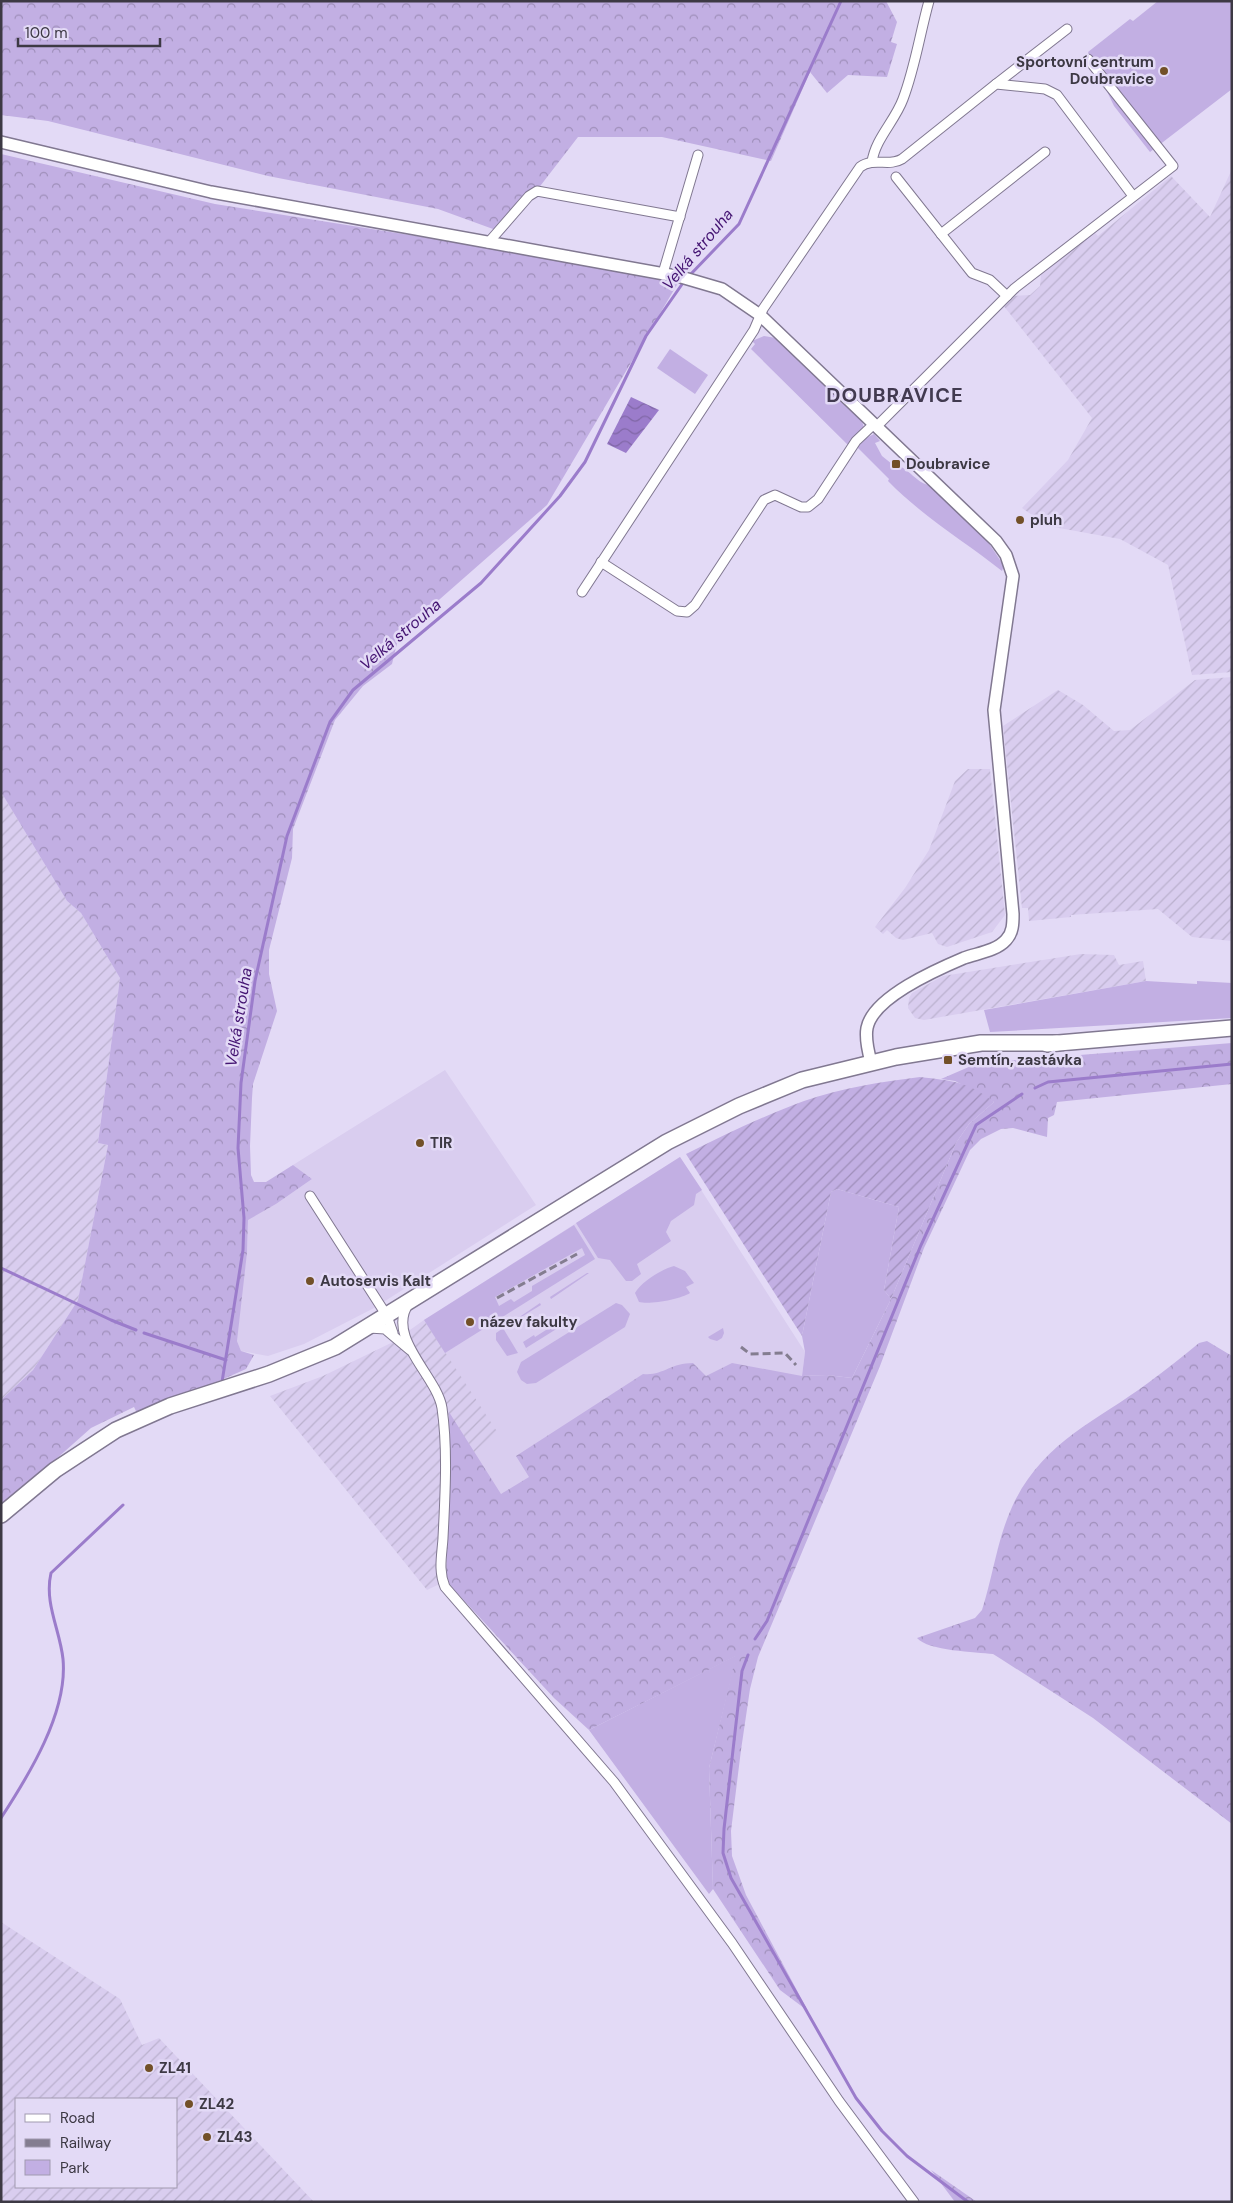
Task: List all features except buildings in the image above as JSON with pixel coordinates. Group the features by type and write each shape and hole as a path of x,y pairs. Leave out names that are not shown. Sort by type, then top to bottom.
{"main road":[{"path":"1,1515 55,1470 116,1430 170,1406 306,1360 366,1329 685,1132 788,1086 870,1062 981,1043 1057,1043 1232,1028"}],"street":[{"path":"872,162 874,150 893,119 906,91 929,1"},
{"path":"582,592 754,330 760,315 855,173 864,164 895,162 902,159 1067,29"},
{"path":"601,562 677,611 687,612 695,605 764,500 775,495 801,508 814,504 856,441 875,426 1007,296 1173,166 1088,59"},
{"path":"996,84 1053,92 1134,196"},
{"path":"1,142 211,192 681,276 722,289 760,315 996,541 1012,568 1013,590 994,710 1013,921 1007,938 996,947 933,973 880,1006 871,1016 867,1029 870,1062"},
{"path":"941,234 1045,152"},
{"path":"663,273 698,155"},
{"path":"896,177 972,273 992,281 1007,296"},
{"path":"488,243 534,191 680,217"},
{"path":"310,1196 387,1316 392,1333"},
{"path":"410,1302 404,1312 403,1327 414,1356 441,1404 444,1464 440,1562 445,1587 614,1782 732,1943 839,2102 914,2202"},
{"path":"387,1316 403,1327"},
{"path":"366,1329 382,1328 392,1333 414,1356"}],"shaded area":[{"path":"1232,169 1232,672 1192,675 1168,565 1120,539 1048,526 1022,508 1068,460 1092,418 1003,305 1013,296 1030,295 1040,286 1041,275 1094,232 1098,236 1171,176 1210,217"},
{"path":"1232,677 1232,941 1192,937 1158,909 1071,915 1071,917 1029,921 1028,908 1022,908 1003,726 1058,690 1083,705 1114,731 1130,730 1195,680"},
{"path":"968,769 990,769 1005,915 992,932 947,947 938,944 932,933 903,940 896,938 887,930 883,934 875,927 905,888 929,850 955,781"},
{"path":"1,792 67,901 81,913 120,978 98,1143 108,1145 78,1300 33,1370 1,1400"},
{"path":"1081,954 1114,955 1119,965 1143,961 1146,981 924,1020 915,1018 908,1008 909,998 912,993 943,976"},
{"path":"445,1070 536,1205 374,1308 304,1344 268,1356 241,1351 237,1341 237,1325 247,1253 248,1219 276,1204 312,1179 293,1165"},
{"path":"680,1157 805,1352 802,1376 827,1375 446,1581 470,1393 424,1320"},
{"path":"424,1320 498,1433 473,1455 449,1496 446,1581 427,1590 270,1396 323,1376 393,1342"},
{"path":"1,1922 120,1999 142,2045 159,2038 314,2202 1,2202"}],"green space":[{"path":"1,1 886,1 897,22 891,42 897,44 887,77 848,75 827,93 810,72 771,161 662,137 578,137 504,233 438,209 268,176 48,121 1,115"},
{"name":"Sportovní centrum Doubravice","path":"1158,1 1232,1 1232,89 1150,152 1114,106 1088,52 1130,19 1133,21"},
{"path":"1,154 215,204 542,256 678,283 547,505 399,635 392,664 363,686 335,720 293,829 292,858 269,950 269,974 277,1011 253,1084 250,1146 251,1175 254,1182 266,1182 293,1165 312,1179 276,1204 248,1220 247,1253 237,1341 241,1351 254,1355 246,1369 137,1413 134,1407 91,1428 1,1508 1,1400 33,1370 78,1300 108,1145 98,1143 120,978 81,913 67,901 1,792"},
{"path":"764,336 776,338 862,421 864,428 849,446 751,349 755,344 752,341"},
{"path":"670,349 708,375 695,394 657,368"},
{"path":"874,434 880,441 875,443 882,456 897,468 899,466 903,468 922,483 930,485 988,542 1004,566 1002,571 915,506 888,481 889,479 857,447 864,439"},
{"path":"1146,981 1197,984 1197,981 1232,983 1232,1018 990,1032 984,1010"},
{"path":"1232,1043 1232,1084 1057,1102 1054,1115 1048,1118 1047,1137 1013,1128 1001,1129 981,1139 970,1150 924,1248 880,1366 758,1657 750,1689 731,1831 732,1856 746,1895 808,2011 780,1990 713,1889 709,1768 736,1656 589,1730 554,1698 446,1581 449,1412 501,1494 529,1477 516,1456 643,1374 656,1373 678,1365 693,1363 706,1376 732,1363 802,1376 827,1375 852,1378 891,1299 956,1143 969,1124 994,1102 955,1081 941,1079 978,1063"},
{"path":"920,1077 959,1083 976,1090 994,1102 969,1124 956,1143 891,1299 884,1290 899,1207 837,1189 831,1192 802,1336 686,1154 759,1119 818,1096 876,1083"},
{"path":"680,1157 702,1190 696,1194 694,1205 671,1221 666,1232 671,1241 637,1264 641,1274 632,1281 626,1281 610,1260 598,1258 576,1223"},
{"path":"837,1189 899,1207 884,1290 891,1299 852,1378 827,1375 802,1376 805,1352 802,1336 831,1192"},
{"path":"574,1225 595,1259 445,1353 424,1320","holes":["582,1248 585,1255 532,1286 532,1291 514,1302 511,1299 499,1306 495,1297"]},
{"path":"674,1266 685,1271 694,1283 686,1287 690,1293 665,1301 639,1302 635,1293 638,1289 647,1280"},
{"path":"589,1273 551,1299 550,1297"},
{"path":"540,1303 541,1305 506,1326"},
{"path":"616,1303 622,1305 630,1314 625,1327 536,1383 527,1384 521,1380 517,1372 521,1362"},
{"path":"557,1323 558,1328 526,1348 523,1342"},
{"path":"503,1328 518,1353 507,1356 496,1340 496,1333"},
{"path":"723,1328 722,1338 717,1341 708,1337"},
{"path":"1207,1341 1232,1356 1232,1824 1093,1718 993,1654 931,1646 917,1638 975,1618 982,1610 999,1545 1012,1507 1024,1485 1038,1466 1071,1436 1155,1378 1199,1343"},
{"path":"737,1655 709,1768 713,1889 709,1894 589,1730"},
{"path":"931,2170 977,2202 955,2202"}],"water":[{"path":"631,397 659,410 626,453 607,444"}],"waterway":[{"name":"Velká strouha","path":"689,276 739,224 841,1"},
{"name":"Velká strouha","path":"222,1382 243,1250 244,1218 238,1148 241,1083 255,981 287,836 330,722 353,690 481,583 560,496 585,462 646,336 685,280"},
{"path":"1035,1088 1048,1082 1232,1064"},
{"path":"755,1639 767,1621 921,1245 976,1125 1022,1094"},
{"path":"1,1268 136,1330"},
{"path":"144,1333 226,1360"},
{"name":"Velká strouha","path":"1,1818 34,1763 53,1721 59,1700 63,1679 63,1659 51,1606 49,1584 51,1573 123,1505"},
{"path":"748,1655 742,1671 724,1829 723,1853 731,1878 856,2098 882,2131 907,2156 968,2202"}],"railway":[{"path":"497,1298 577,1254"},
{"path":"741,1347 750,1354 785,1353 796,1365"}],"place":[{"name":"Sportovní centrum Doubravice","path":"1164,71"},
{"name":"Doubravice","path":"896,464"},
{"name":"pluh","path":"1020,520"},
{"name":"Semtín, zastávka","path":"948,1060"},
{"name":"TIR","path":"420,1143"},
{"name":"Autoservis Kalt","path":"310,1281"},
{"name":"název fakulty","path":"470,1322"},
{"name":"ZL41","path":"149,2068"},
{"name":"ZL42","path":"189,2104"},
{"name":"ZL43","path":"207,2137"}],"district":[{"name":"DOUBRAVICE","path":"895,395"}]}
